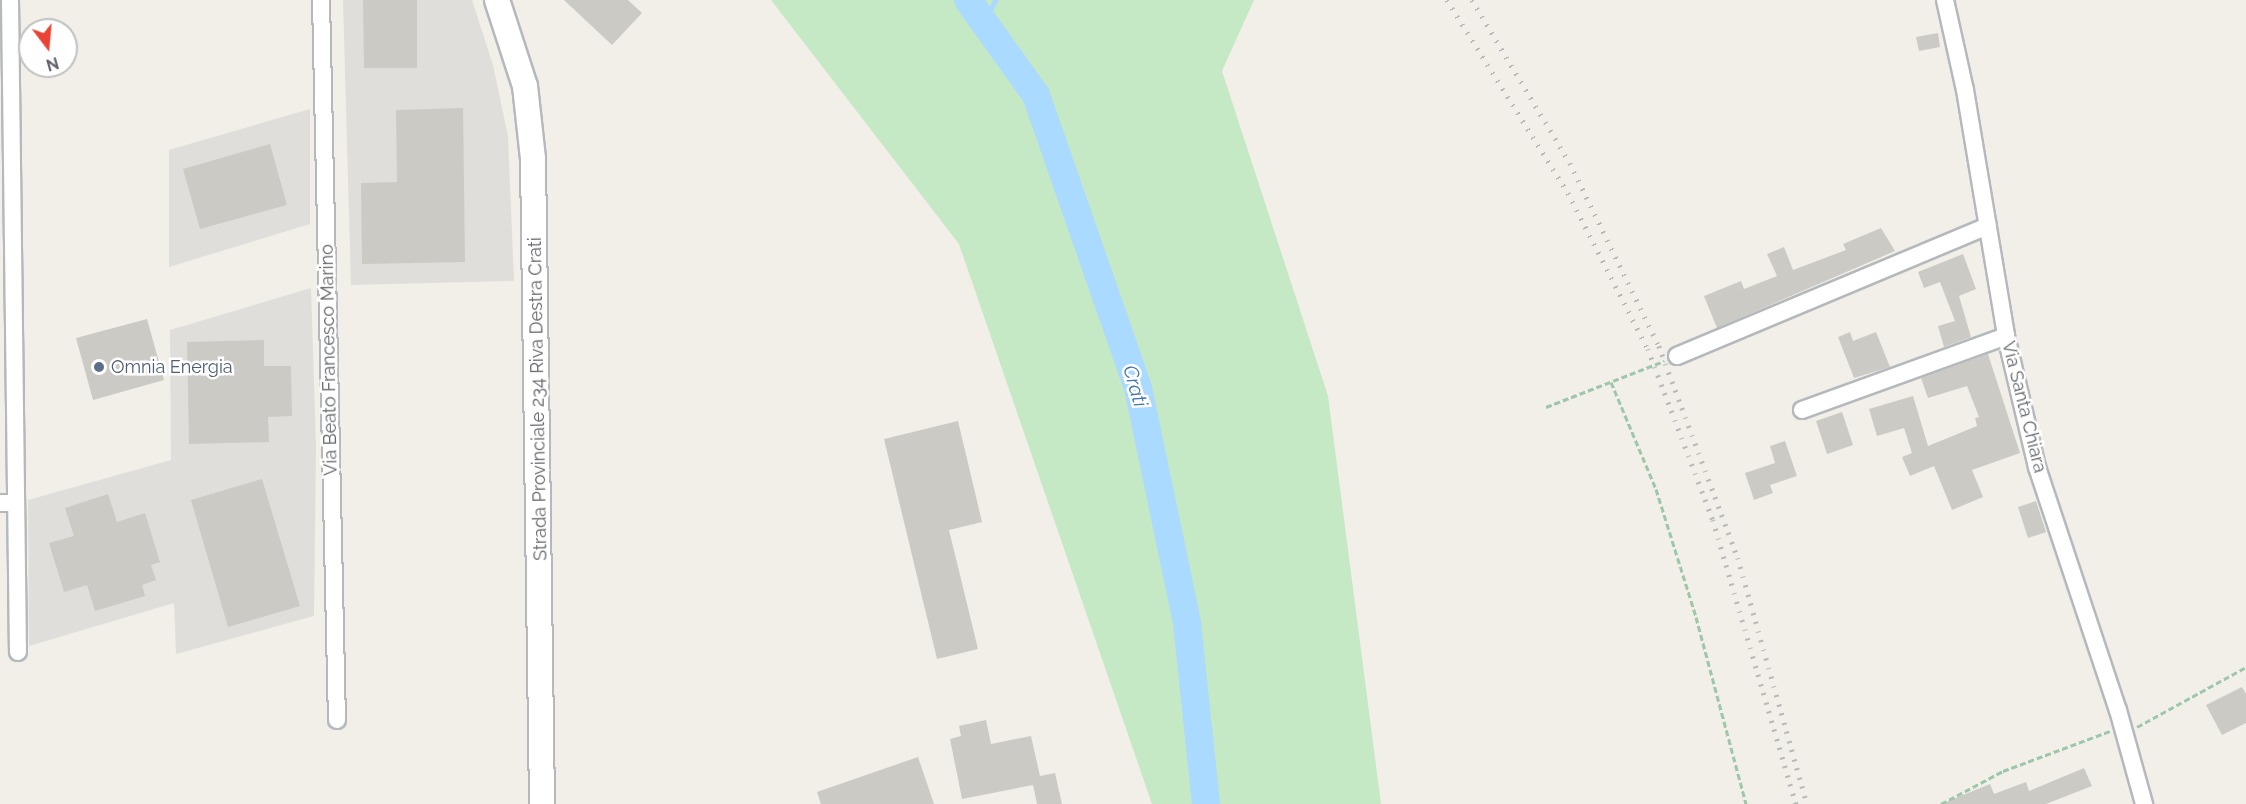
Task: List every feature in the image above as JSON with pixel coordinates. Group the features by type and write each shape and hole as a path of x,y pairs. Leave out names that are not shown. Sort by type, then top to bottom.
{"main road":[{"name":"Strada Provinciale 234 Riva Destra Crati","path":"497,0 525,86 533,159 542,804"}],"street":[{"path":"10,0 8,503 18,652"},
{"name":"Via Beato Francesco Marino","path":"321,0 337,720"},
{"name":"Via Santa Chiara","path":"1945,0 1988,226 2006,336 2037,467 2124,730 2144,804"},
{"path":"1677,356 1988,226"},
{"path":"1802,410 2006,336"}],"path":[{"path":"1546,407 1677,356"},
{"path":"1611,382 1660,500 1696,617 1746,804"},
{"path":"1941,804 2003,771 2124,730 2246,667"}],"shaded area":[{"path":"343,0 472,0 493,65 508,136 514,281 351,285"},
{"path":"310,109 310,224 169,267 169,150"},
{"path":"311,288 316,447 314,616 176,654 174,603 29,646 28,500 171,460 170,330"}],"green space":[{"path":"771,0 1254,0 1222,71 1328,396 1381,804 1152,804 959,244"}],"building":[{"path":"363,0 417,0 417,68 364,68"},
{"path":"564,0 628,0 642,13 612,45"},
{"path":"1938,33 1940,47 1919,51 1916,37"},
{"path":"463,108 465,262 362,264 361,183 397,182 396,110"},
{"path":"270,144 287,205 200,229 183,169"},
{"path":"1881,228 1895,251 1717,328 1704,296 1741,281 1744,289 1777,276 1767,254 1784,247 1793,270 1846,250 1843,244"},
{"path":"1963,254 1976,289 1959,296 1971,337 1944,347 1938,326 1955,321 1940,282 1924,288 1918,272"},
{"path":"147,319 164,380 93,400 76,338"},
{"path":"1850,332 1853,341 1876,332 1890,367 1854,378 1838,337"},
{"path":"264,340 264,366 291,366 292,416 268,417 269,442 189,444 187,342"},
{"path":"1988,354 2020,453 1972,470 1983,497 1952,510 1934,466 1910,476 1902,457 1912,453 1904,428 1877,436 1869,409 1913,396 1928,446 1977,426 1975,418 1979,417 1967,386 1928,398 1921,378"},
{"path":"1842,412 1853,445 1827,454 1816,421"},
{"path":"958,421 982,522 949,530 978,649 937,659 884,439"},
{"path":"1785,441 1797,476 1770,485 1773,493 1754,500 1745,473 1775,463 1770,446"},
{"path":"262,479 300,606 228,627 191,500"},
{"path":"108,494 117,522 145,513 160,562 151,565 156,580 142,585 145,596 95,611 87,585 64,592 49,543 74,536 65,508"},
{"path":"2036,501 2046,532 2028,538 2018,507"},
{"path":"2242,687 2246,694 2246,723 2222,735 2206,705"},
{"path":"986,720 991,744 1031,736 1040,776 1055,773 1062,804 1037,804 1033,785 962,799 950,739 961,736 959,726"},
{"path":"918,757 934,804 821,804 817,792"},
{"path":"2084,768 2092,786 2046,804 1941,804 1990,784 1994,794 2026,782 2029,791"}],"waterway":[{"name":"Crati","path":"968,0 1036,95 1138,388 1187,623 1206,804"},
{"path":"996,0 990,11 1000,44"}],"railway":[{"path":"1447,0 1568,193 1648,349 1713,520 1796,804"},
{"path":"1472,0 1570,163 1659,346 1738,558 1807,804"}],"place":[{"name":"Omnia Energia","path":"99,367"}]}
